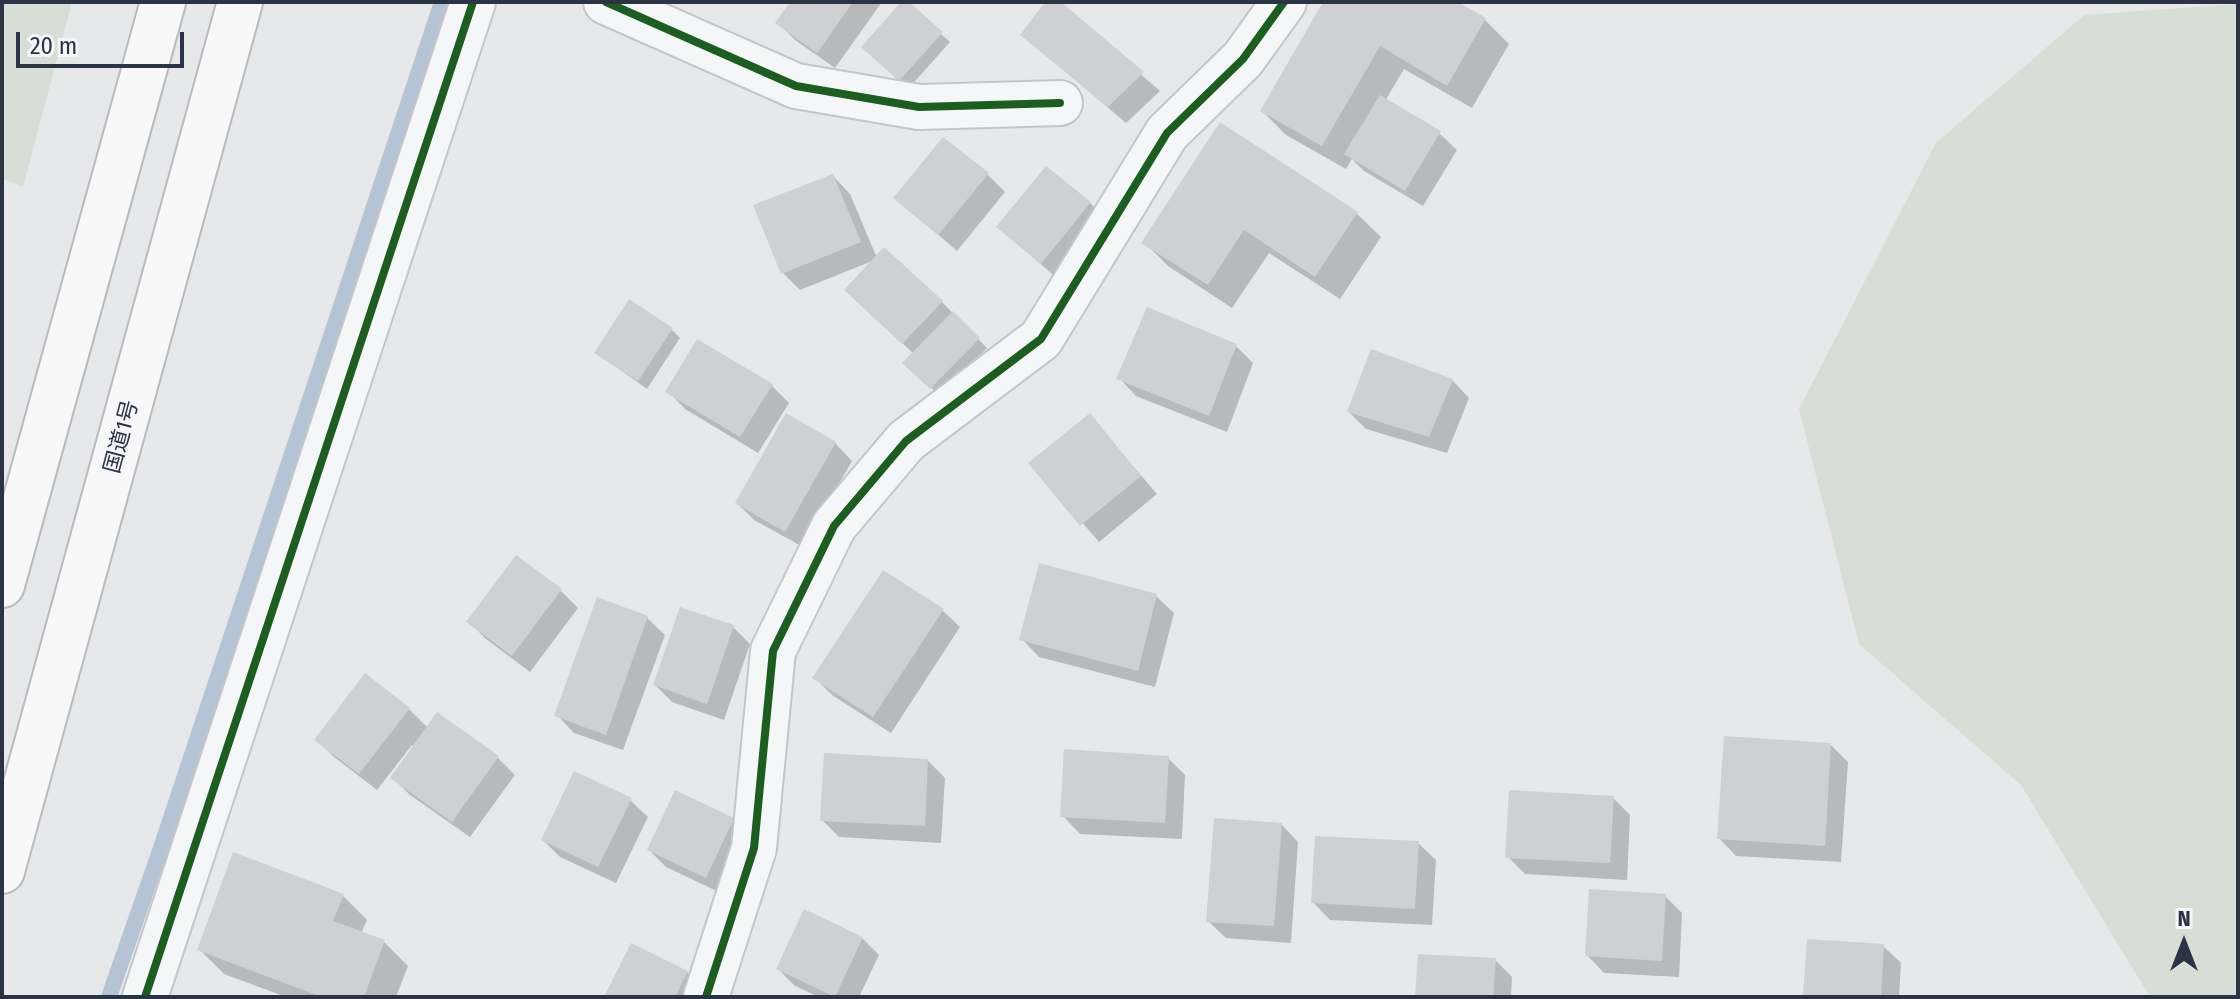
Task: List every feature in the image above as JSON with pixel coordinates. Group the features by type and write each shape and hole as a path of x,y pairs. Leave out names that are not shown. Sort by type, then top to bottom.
{"highway":[{"path":"2,585 163,2"},
{"name":"国道1号","path":"2,871 240,2"}],"street":[{"path":"145,997 473,2"},
{"path":"606,2 796,86 919,107 1060,103"},
{"path":"706,997 754,848 773,651 834,526 906,441 1041,339 1167,133 1243,59 1284,2"}],"shaded area":[{"path":"2,2 72,2 23,187 2,178"},
{"path":"2238,4 2238,997 2150,997 2021,785 1859,644 1799,409 1936,143 2084,15"}],"building":[{"path":"790,2 853,2 817,53 775,23"},
{"path":"901,2 909,2 943,32 899,81 861,47"},
{"path":"1045,2 1061,2 1144,72 1108,107 1020,35"},
{"path":"1323,2 1458,2 1486,18 1447,86 1380,46 1322,146 1260,111"},
{"path":"1380,95 1441,131 1405,191 1344,154"},
{"path":"1220,122 1358,212 1315,277 1244,230 1208,285 1141,243"},
{"path":"943,137 989,173 938,235 893,198"},
{"path":"1046,166 1091,202 1041,264 996,227"},
{"path":"833,174 861,242 781,274 753,205"},
{"path":"884,247 943,301 902,344 844,290"},
{"path":"629,299 673,328 638,381 594,353"},
{"path":"1147,307 1237,344 1209,416 1116,379"},
{"path":"953,311 980,338 930,389 902,363"},
{"path":"697,339 773,384 740,437 665,392"},
{"path":"1371,349 1453,379 1429,437 1347,412"},
{"path":"786,413 836,442 785,532 735,503"},
{"path":"1090,413 1141,476 1080,526 1028,463"},
{"path":"516,555 562,589 512,656 466,622"},
{"path":"1039,563 1157,594 1138,671 1019,640"},
{"path":"883,570 944,609 873,717 812,678"},
{"path":"597,597 648,616 606,735 554,716"},
{"path":"680,607 734,625 707,704 653,685"},
{"path":"365,673 410,708 359,774 314,740"},
{"path":"437,712 499,756 452,822 390,778"},
{"path":"1724,736 1831,743 1825,846 1717,839"},
{"path":"1064,749 1169,756 1165,823 1060,817"},
{"path":"824,753 928,759 925,826 820,821"},
{"path":"574,771 632,798 598,867 541,840"},
{"path":"675,790 734,818 706,878 647,850"},
{"path":"1509,790 1614,796 1610,863 1505,858"},
{"path":"1214,818 1282,823 1274,926 1206,922"},
{"path":"1315,836 1419,841 1415,909 1311,903"},
{"path":"233,852 344,894 333,921 385,940 364,997 322,997 197,950"},
{"path":"1589,889 1666,894 1662,961 1585,956"},
{"path":"804,909 863,937 835,997 776,969"},
{"path":"1807,939 1884,944 1881,997 1803,997"},
{"path":"631,943 688,971 675,997 604,997"},
{"path":"1418,954 1496,958 1493,997 1415,997"}],"waterway":[{"path":"109,997 442,2"}],"cycle path":[{"path":"145,997 473,2"},
{"path":"606,2 796,86 919,107 1060,103"},
{"path":"706,997 754,848 773,651 834,526 906,441 1041,339 1167,133 1243,59 1284,2"}]}
